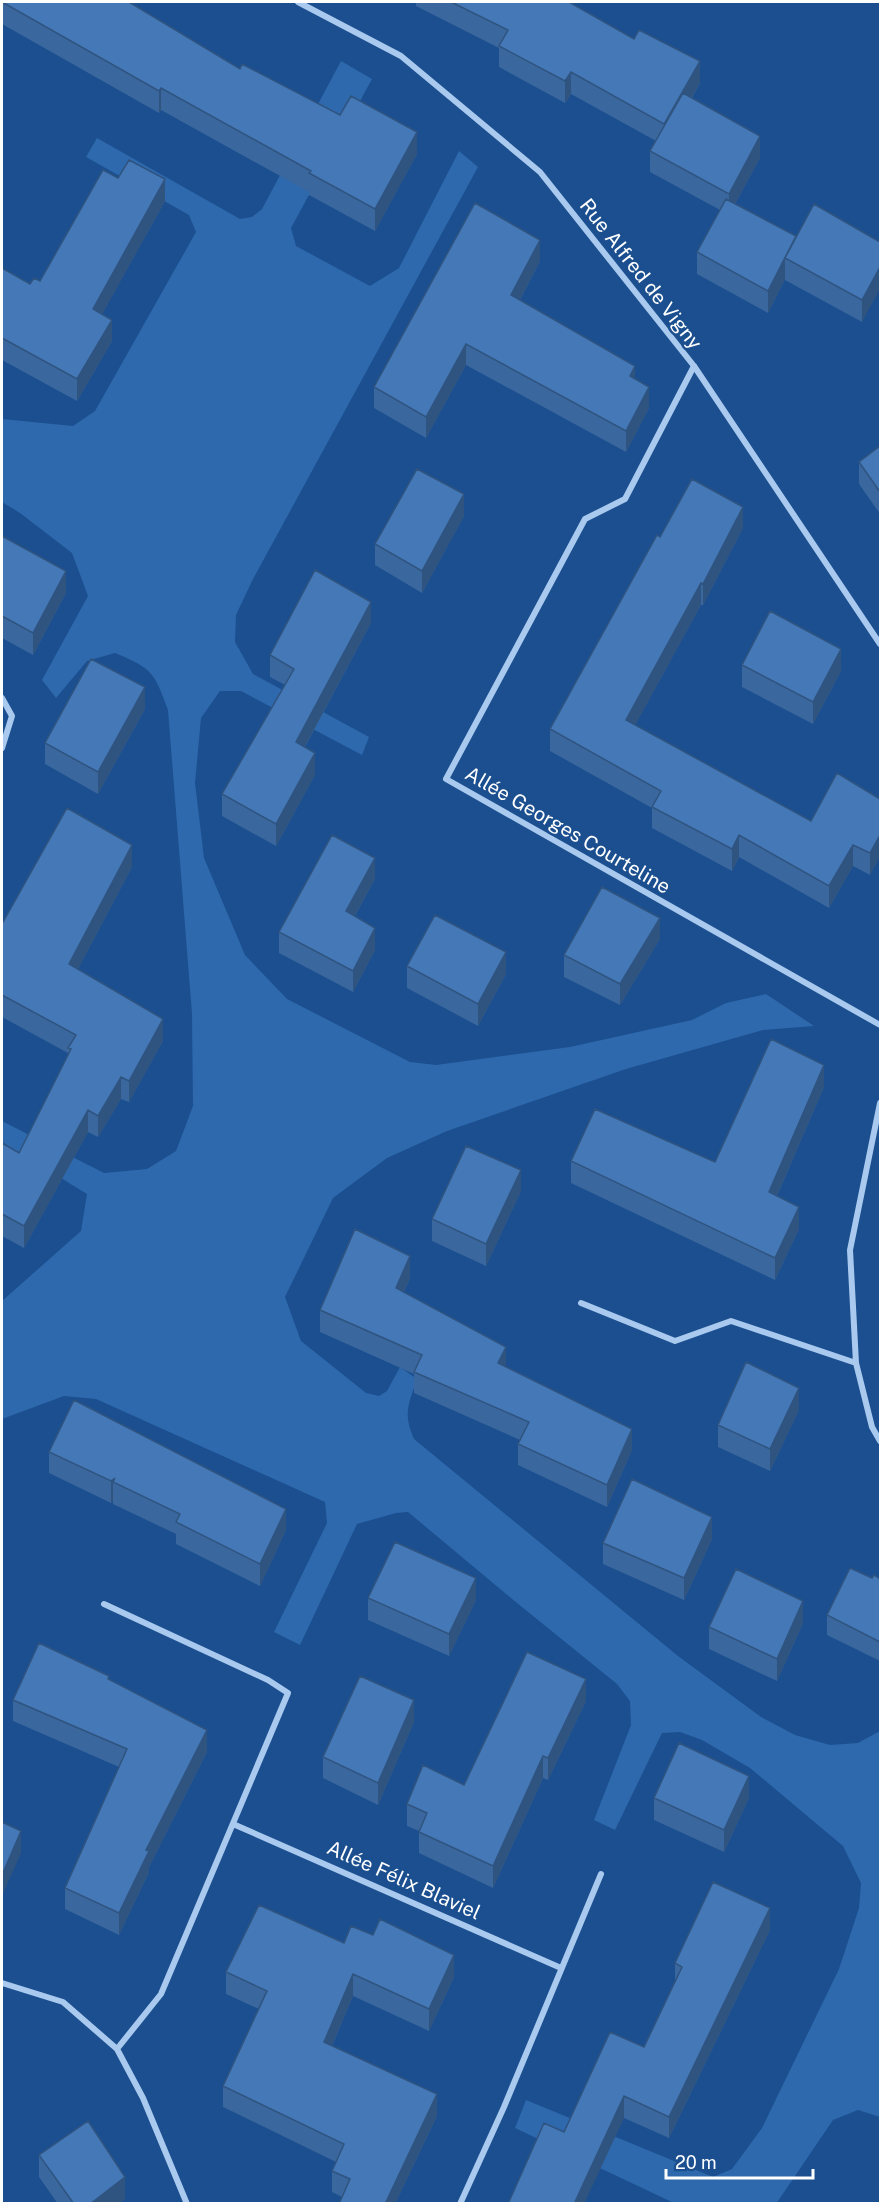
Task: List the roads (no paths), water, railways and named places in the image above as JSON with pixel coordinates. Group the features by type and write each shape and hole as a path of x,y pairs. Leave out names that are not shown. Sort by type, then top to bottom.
{"street":[{"name":"Rue Alfred de Vigny","path":"298,2 401,56 540,172 694,366 880,644"},
{"name":"Allée Georges Courteline","path":"694,366 625,499 585,519 446,779 880,1025"},
{"path":"2,698 12,716 2,747"},
{"path":"880,1103 850,1250 856,1363 872,1427 880,1441"},
{"path":"580,1303 675,1341 731,1321 856,1363"},
{"path":"104,1604 268,1680 288,1693 161,1994 117,2049"},
{"name":"Allée Félix Blaviel","path":"233,1824 561,1968"},
{"path":"459,2204 504,2107 601,1874"},
{"path":"2,1983 63,2002 117,2049 143,2098 187,2204"}]}
